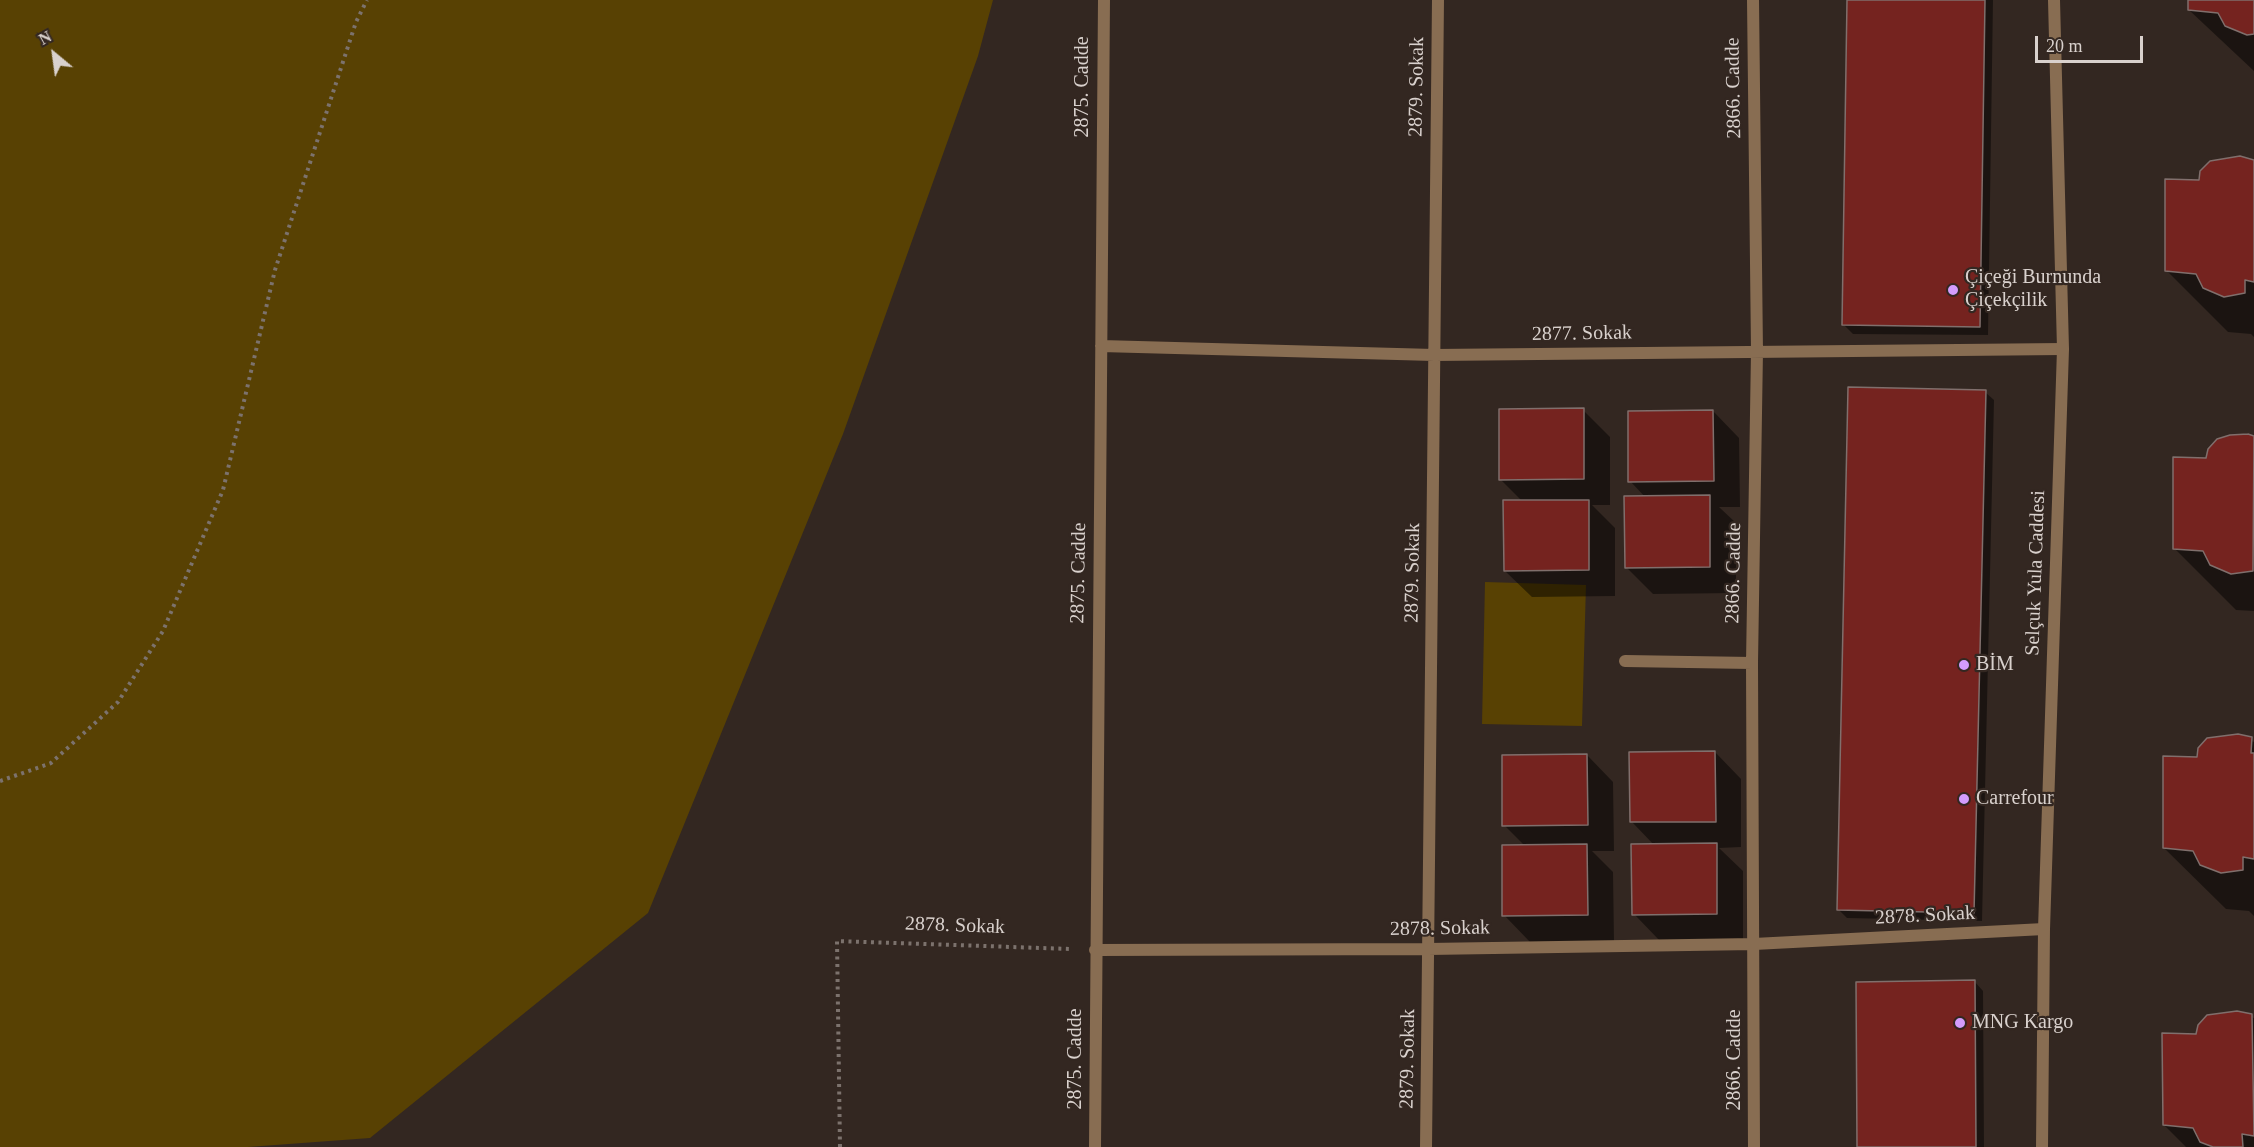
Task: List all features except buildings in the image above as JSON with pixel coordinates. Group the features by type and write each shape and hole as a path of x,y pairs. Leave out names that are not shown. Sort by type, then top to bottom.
{"street":[{"name":"2875. Cadde","path":"1095,1147 1104,0"},
{"name":"2879. Sokak","path":"1426,1147 1438,0"},
{"name":"2866. Cadde","path":"1753,0 1757,351 1752,663 1754,1147"},
{"name":"Selçuk Yula Caddesi","path":"2042,1147 2044,929 2063,349 2054,0"},
{"name":"2877. Sokak","path":"1101,346 1434,355 2063,349"},
{"path":"1625,661 1752,663"},
{"name":"2878. Sokak","path":"1095,950 1428,949 1754,944 2044,929"}],"path":[{"path":"0,781 51,763 118,702 162,631 223,490 275,270 356,22 367,0"},
{"name":"2878. Sokak","path":"840,1147 837,941 1095,950"}],"shaded area":[{"path":"0,0 993,0 978,56 843,434 648,913 370,1138 248,1147 0,1147"},
{"path":"1485,582 1586,585 1582,726 1482,724"}],"place":[{"name":"Çiçeği Burnunda Çiçekçilik","path":"1953,290"},
{"name":"BİM","path":"1964,665"},
{"name":"Carrefour","path":"1964,799"},
{"name":"MNG Kargo","path":"1960,1023"}]}
